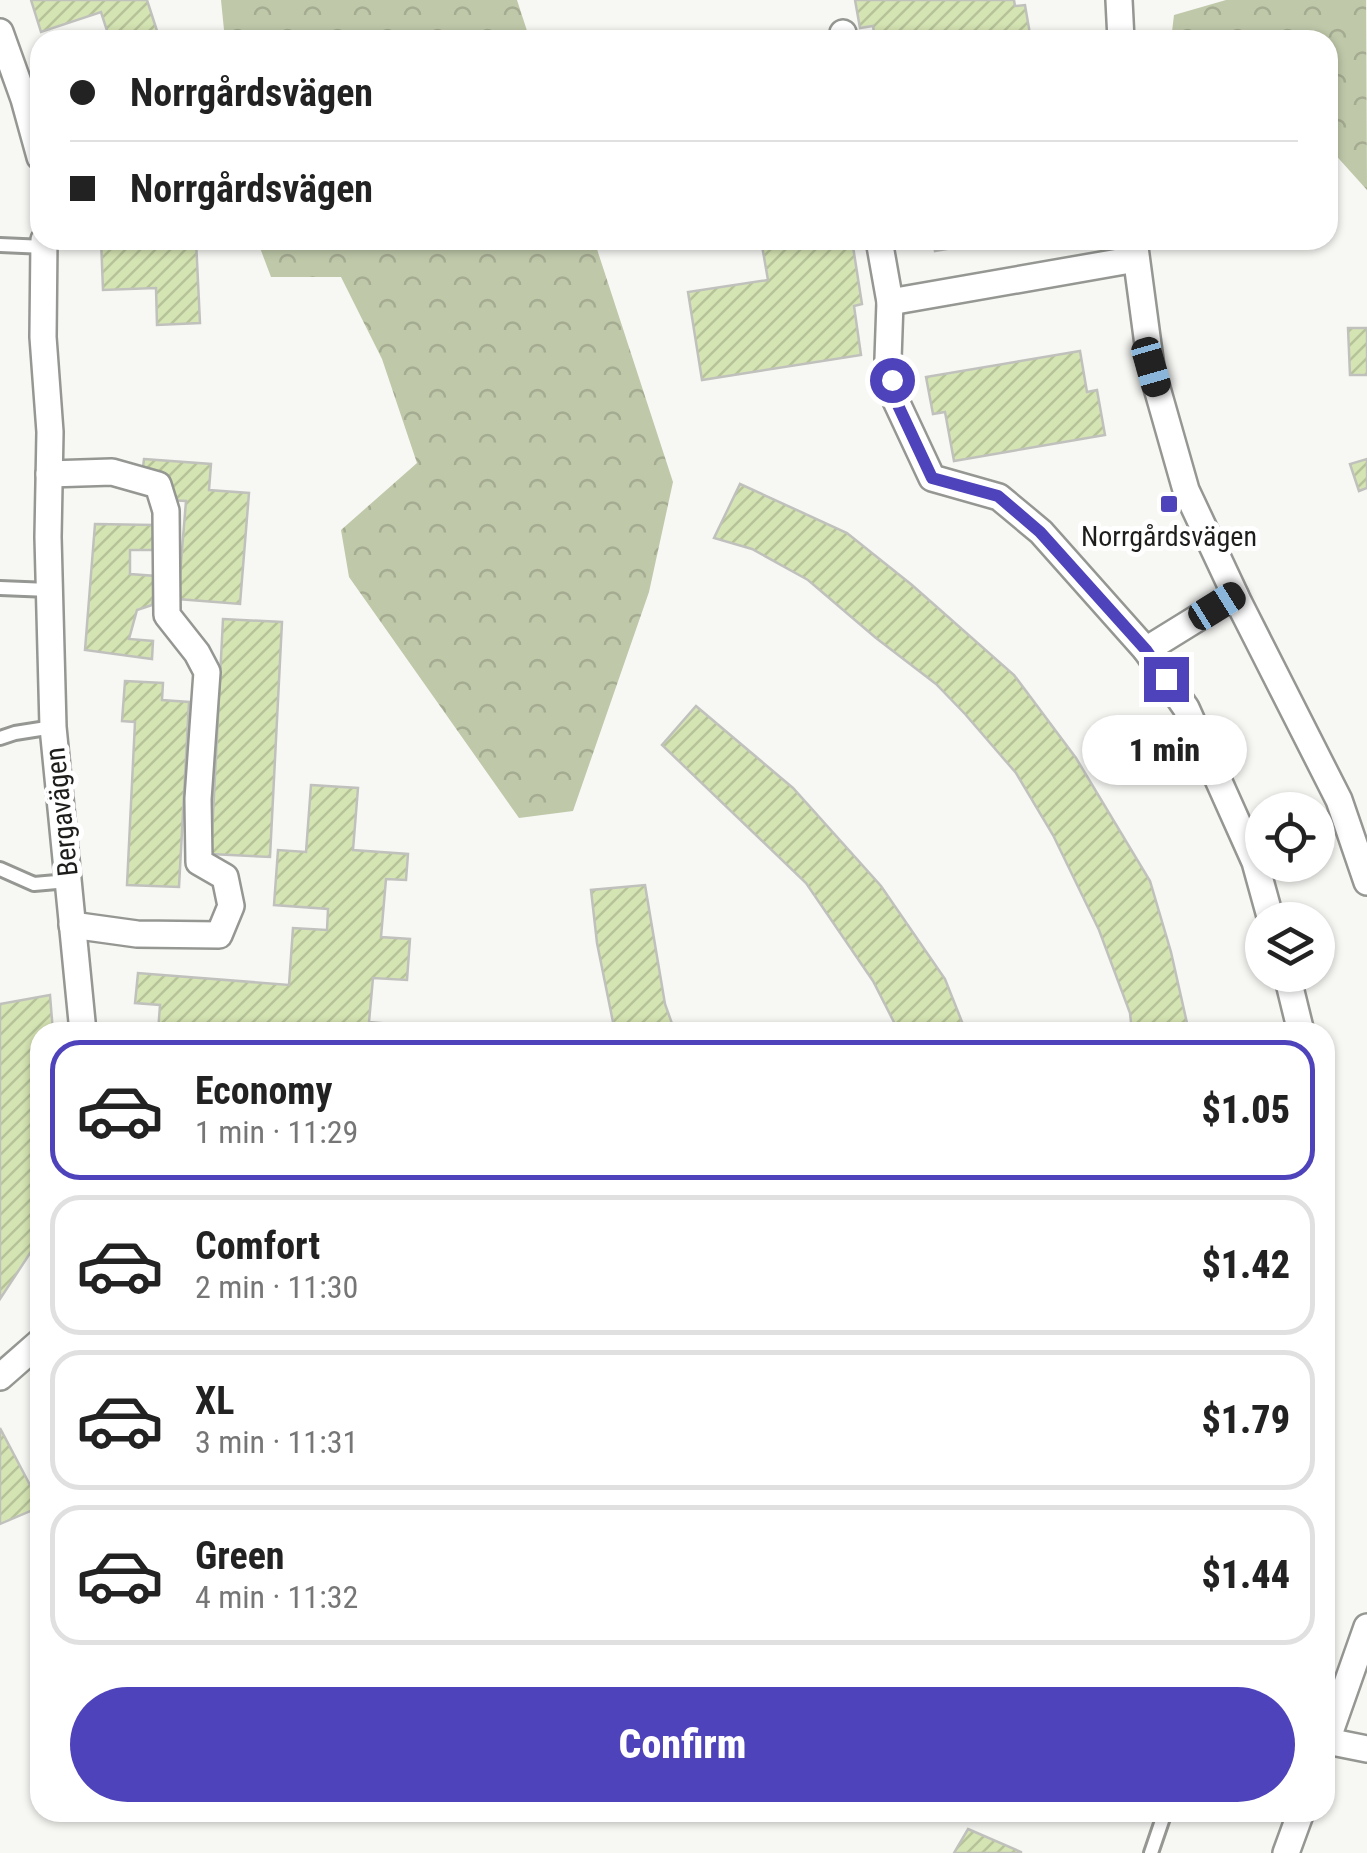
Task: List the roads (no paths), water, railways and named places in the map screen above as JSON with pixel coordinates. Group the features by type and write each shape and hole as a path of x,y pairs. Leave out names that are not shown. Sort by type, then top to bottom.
{"street":[{"path":"1119,0 1121,30"},
{"path":"0,32 30,121"},
{"name":"Bergavägen","path":"45,250 43,337 50,432 53,727 82,1022"},
{"path":"881,250 890,302 888,359 896,401 932,478 998,496 1040,532 1146,650 1186,708 1255,862 1266,902"},
{"path":"890,302 1130,250"},
{"path":"1135,250 1151,367 1186,490 1338,800 1367,882"},
{"path":"49,474 112,472 158,485 166,511 167,615 207,672 198,799 200,862 225,877 231,906 219,935 137,934 72,925"},
{"path":"1146,650 1235,595"},
{"path":"1291,992 1299,1022"},
{"path":"0,1377 30,1351"},
{"path":"1335,1713 1367,1627"},
{"path":"1335,1735 1367,1748"},
{"path":"1286,1853 1297,1822"}],"lane":[{"path":"0,246 30,244"},
{"path":"0,588 49,590"},
{"path":"0,738 53,727"},
{"path":"0,869 34,884 68,881"},
{"path":"1152,1853 1162,1822"}],"place":[{"name":"Norrgårdsvägen","path":"1169,504"}]}
